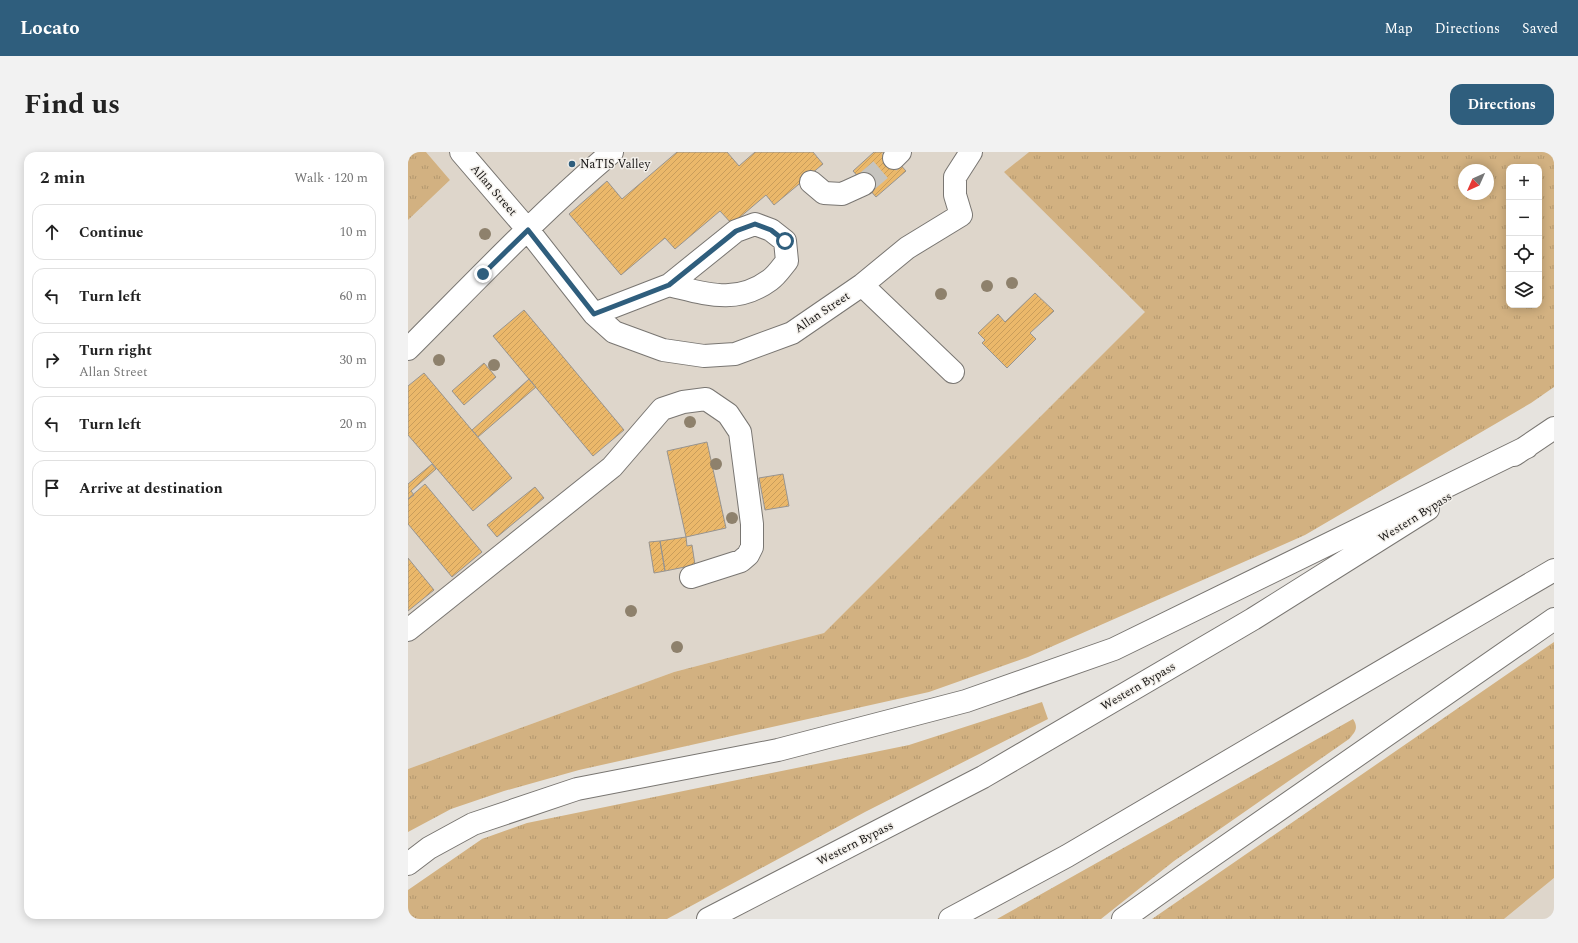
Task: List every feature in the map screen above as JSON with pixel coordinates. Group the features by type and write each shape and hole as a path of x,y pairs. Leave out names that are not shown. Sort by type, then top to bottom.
{"main road":[{"path":"408,349 528,230 586,174 612,152"},
{"name":"Allan Street","path":"464,153 528,230 594,314 614,332 663,350 704,356 736,354 792,333 862,285 907,248 961,215 954,195 955,177 971,152"},
{"path":"811,182 824,193 842,194 864,184"},
{"path":"594,314 669,285 736,231 755,224 771,230 785,241 787,261 771,279 744,294 713,296 669,285"},
{"path":"862,285 953,372"},
{"path":"408,630 612,467 662,409 683,402 706,399 728,414 740,432 752,524 752,547 748,555 741,561 692,577"},
{"name":"Western Bypass","path":"708,919 983,777 1253,619 1527,447 1554,428"},
{"path":"408,864 429,848 473,824 577,789 778,750 966,701 1114,649 1527,447"},
{"path":"950,919 1067,856 1554,570"},
{"path":"1123,919 1554,620"}],"shaded area":[{"path":"426,152 1029,152 1005,172 1146,312 824,633 674,672 408,769 408,220 450,180"},
{"path":"1554,878 1554,919 1504,919"}],"green space":[{"path":"408,152 426,152 450,180 408,220"},
{"path":"1029,152 1554,152 1554,387 1531,403 1305,535 1028,657 929,692 579,770 504,791 451,809 408,832 408,769 674,672 824,633 1145,312 1004,172"},
{"path":"1554,642 1554,878 1504,919 1152,919"},
{"path":"1042,702 1048,719 865,812 667,919 408,919 408,890 482,839 527,823 909,745"},
{"path":"1353,719 1356,725 1356,730 1349,739 1174,861 1101,919 997,919"}],"building":[{"path":"677,152 727,152 739,166 755,152 813,152 823,164 774,205 766,195 732,224 720,211 675,249 665,238 621,275 569,214 607,181 622,199"},
{"path":"874,152 889,152 906,171 876,197 853,171"},
{"path":"1035,293 1054,311 1030,333 1036,339 1007,368 982,343 985,340 978,333 998,314 1005,322"},
{"path":"524,310 624,430 593,456 493,336"},
{"path":"484,363 496,377 464,405 452,391"},
{"path":"424,373 512,478 473,511 408,435 408,386"},
{"path":"529,379 536,387 478,437 472,430"},
{"path":"707,442 726,528 686,537 667,451"},
{"path":"432,464 436,469 411,491 414,495 408,499 408,484"},
{"path":"783,474 789,506 765,510 759,478"},
{"path":"425,484 482,552 452,577 408,524 408,499"},
{"path":"535,487 544,498 497,537 487,525"},
{"path":"686,537 687,546 692,545 695,565 665,571 660,541"},
{"path":"660,541 665,571 654,573 649,542"},
{"path":"408,558 434,590 408,611"}],"tunnel":[{"path":"864,184 894,158"}],"place":[{"name":"NaTIS Valley","path":"572,164"}],"route":[{"path":"483,274 528,230 594,314 669,285 736,231 755,224 771,230 785,241"}]}
